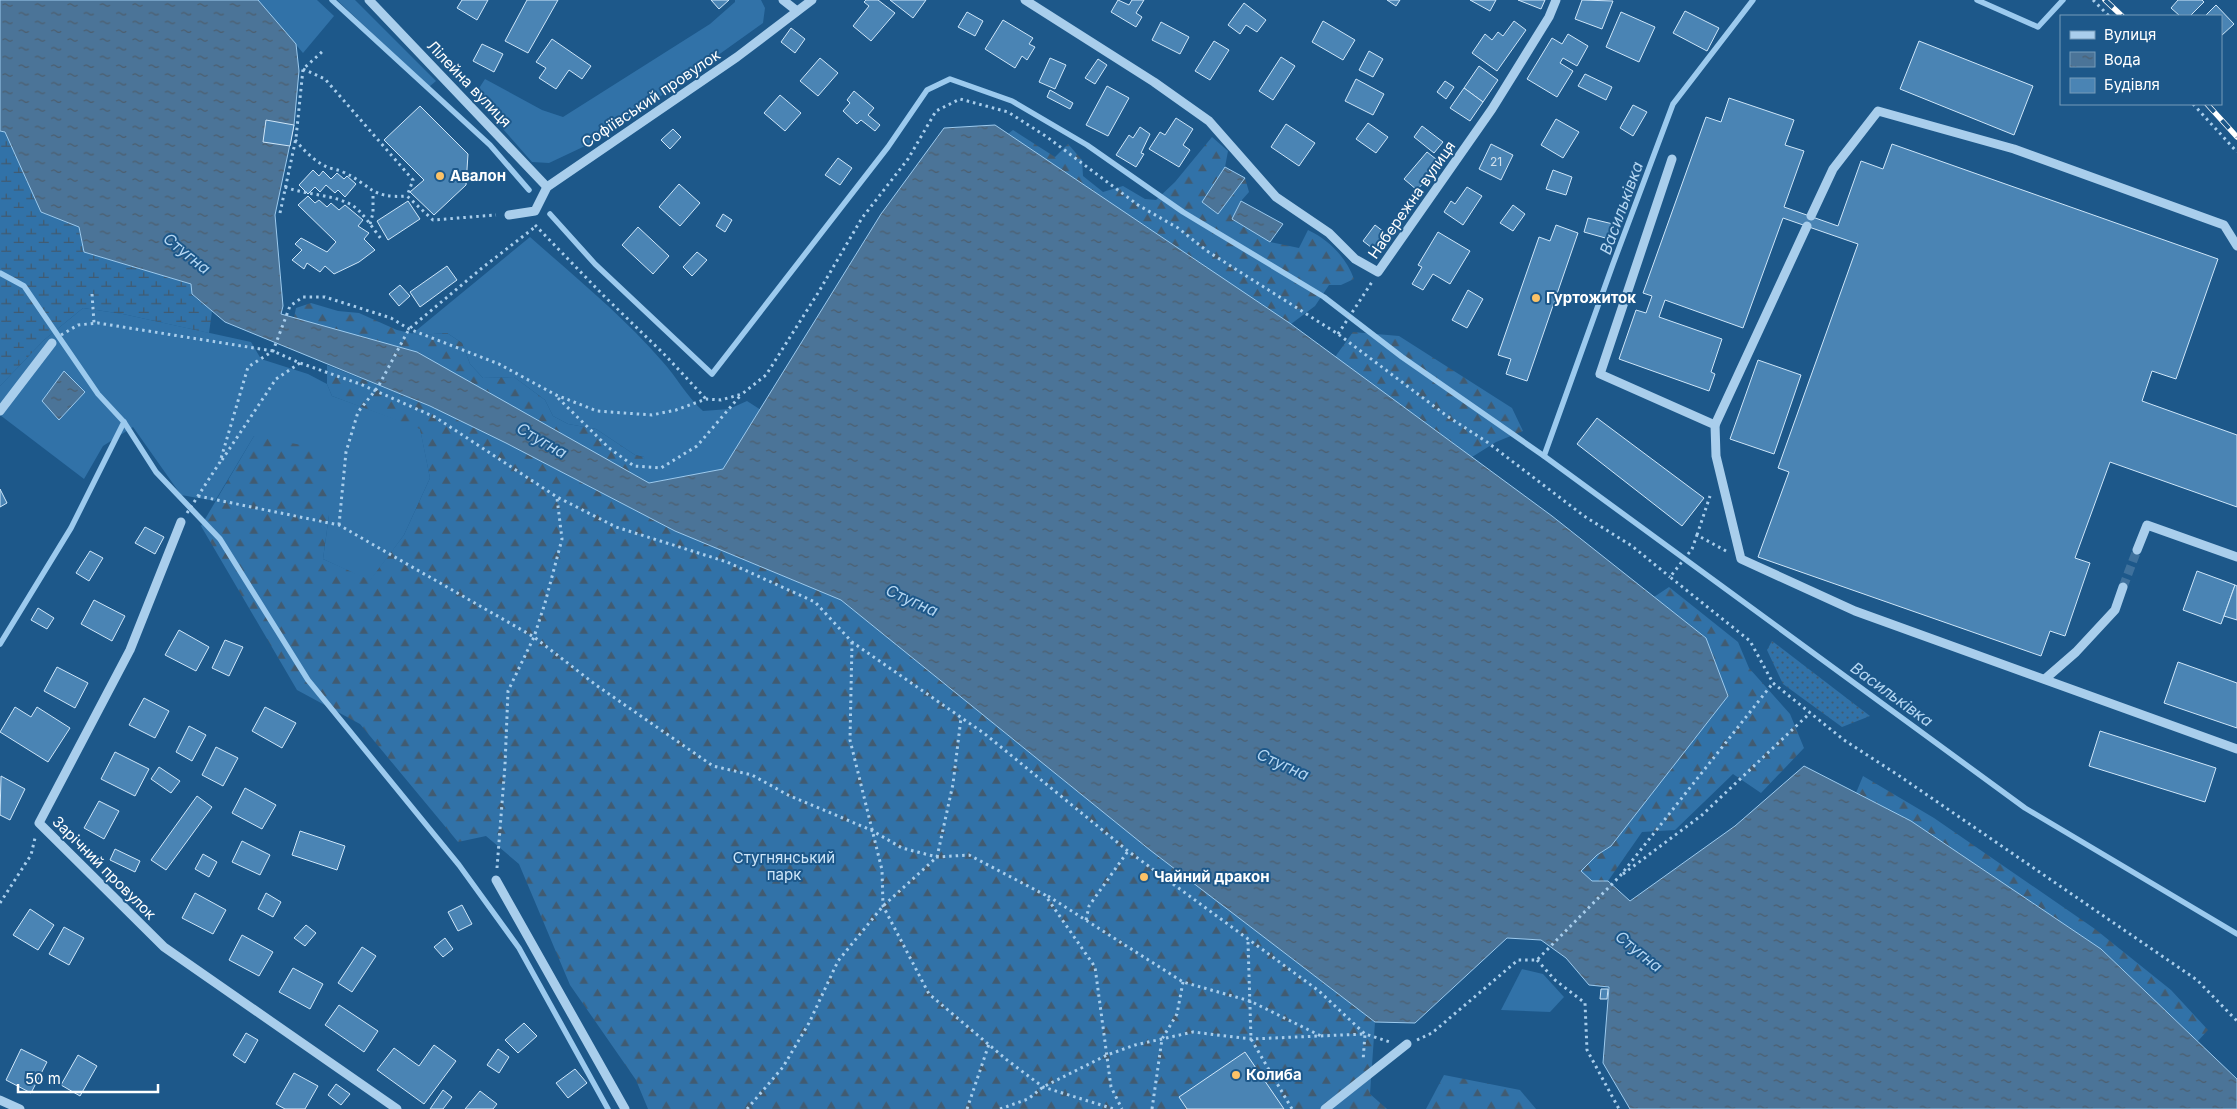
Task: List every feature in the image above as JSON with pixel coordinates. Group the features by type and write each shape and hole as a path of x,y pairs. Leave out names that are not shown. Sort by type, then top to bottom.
{"street":[{"name":"Лілейна вулиця","path":"369,0 547,187"},
{"path":"783,0 797,12"},
{"name":"Софіївський провулок","path":"535,211 547,187 737,57 812,0"},
{"name":"Набережна вулиця","path":"1025,0 1145,77 1209,121 1276,197 1329,233 1355,259 1378,272 1492,109 1549,17 1556,0"},
{"path":"1811,216 1833,169 1878,112 2014,149 2224,224 2237,246"},
{"path":"1672,159 1600,374 1715,425"},
{"path":"509,214 535,211"},
{"path":"1807,226 1715,425 1716,456 1741,559 1855,611 2237,750"},
{"path":"0,411 52,343"},
{"name":"Зарічний провулок","path":"183,520 130,650 39,823 164,947 397,1109"},
{"path":"2137,550 2147,525 2237,557"},
{"path":"2045,679 2076,652 2114,610 2123,587"},
{"path":"496,880 626,1109"},
{"path":"1324,1109 1407,1044"},
{"path":"0,1102 20,1109"}],"path":[{"path":"2094,0 2108,15"},
{"path":"280,213 295,140 303,69 323,50"},
{"path":"303,69 325,79 413,180 407,196"},
{"path":"556,395 609,448 634,466 661,468 697,446 742,394 766,375 818,293 862,218 908,159 936,112 960,99 1008,112 1047,137 1138,206 1178,228 1207,251 1338,334 1447,416 1487,442 1584,516 1632,546 1750,641 1773,683 1844,740 1915,786 2197,980 2237,1021"},
{"path":"2194,105 2237,152"},
{"path":"295,140 326,167 343,172 373,193 394,197 407,196 433,220 509,214"},
{"path":"285,187 302,194 327,197 351,204 382,240"},
{"path":"370,224 373,213 373,193"},
{"path":"535,211 535,227 666,356 706,399"},
{"path":"339,525 346,452 358,412 376,389 409,329 535,227"},
{"path":"1338,334 1378,272"},
{"path":"92,294 94,323"},
{"path":"220,462 248,367 273,351 290,306 303,297 325,297 391,318 409,329 499,364 556,395 597,411 652,415 676,410 706,399 721,400 742,394"},
{"path":"65,332 78,325 94,323 273,351 300,363 376,389 435,417 557,497 616,527 727,562 815,602 852,642 985,734 1128,851 1248,941 1319,991 1365,1034"},
{"path":"183,520 276,379 300,363"},
{"path":"1670,578 1692,549 1712,489"},
{"path":"198,496 339,525 534,637 596,685 713,766 752,775 788,795 871,830 902,848 937,857 969,854 1045,894 1183,982 1250,1001 1322,1036"},
{"path":"496,880 505,765 508,691 534,637 562,539 557,497"},
{"path":"1697,535 1741,559"},
{"path":"852,642 850,740 882,870 883,906 929,994 1043,1087 1114,1109"},
{"path":"1000,1109 1028,1099 1043,1087 1107,1055 1193,1032 1251,1039 1365,1034 1391,1043 1407,1044 1432,1033 1518,960 1537,960 1620,876 1773,683"},
{"path":"1620,876 1702,814 1810,713"},
{"path":"747,1109 783,1067 809,1023 838,961 883,906 937,857 953,784 961,718"},
{"path":"0,903 31,854 39,823"},
{"path":"1086,920 1089,906 1128,851"},
{"path":"1045,894 1095,967 1111,1087 1122,1109"},
{"path":"1248,941 1251,1039 1292,1109"},
{"path":"1537,960 1556,980 1584,1003 1587,1050 1620,1109"},
{"path":"1152,1109 1162,1039 1177,1014 1183,982"},
{"path":"967,1109 988,1044"}],"green space":[{"path":"258,0 317,0 334,16 303,53"},
{"path":"337,0 355,0 436,81 429,87"},
{"path":"735,0 761,0 765,8 763,23 602,138 549,163 532,162 474,96 485,79 542,110 563,117 710,24"},
{"path":"1013,130 1055,157 1068,144 1082,160 1083,176 1103,192 1123,186 1145,199 1156,200 1175,182 1212,137 1228,151 1225,167 1202,202 1218,214 1245,178 1249,192 1241,201 1270,242 1299,248 1308,230 1336,250 1351,271 1354,279 1341,285 1329,285 1315,306 1291,324 1180,276 993,145"},
{"path":"0,131 5,132 41,212 79,227 84,252 191,284 192,295 212,311 209,333 123,314 83,308 44,340 0,386"},
{"path":"530,237 598,297 647,344 703,411 729,409 747,401 761,410 723,469 649,483 645,482 644,457 635,455 596,429 568,424 553,416 545,400 514,377 483,378 470,364 462,343 447,333 412,334"},
{"path":"311,303 338,311 359,313 397,330 419,335 447,333 462,343 470,364 483,378 514,377 545,400 553,416 568,424 596,429 635,455 644,457 648,476 640,489 294,318 296,308"},
{"path":"83,308 123,314 251,342 261,359 308,374 327,384 332,396 420,428 430,478 404,535 370,581 323,559 329,515 254,436 215,501 181,495 133,427 103,446 84,479 0,415 0,386 44,340"},
{"path":"1353,332 1399,336 1512,408 1523,431 1496,442 1472,457 1335,357"},
{"name":"Стугнянський парк","path":"327,365 430,406 506,443 675,531 841,600 1150,850 1375,1022 1370,1094 1387,1109 648,1109 636,1080 570,985 519,864 486,836 458,842 360,724 297,690 201,526 254,436 328,450 329,515 323,559 370,580 404,535 430,478 420,429 332,396 327,384"},
{"path":"1669,587 1738,642 1749,668 1790,714 1804,748 1761,793 1733,774 1675,830 1642,832 1608,881 1592,881 1581,871 1597,855 1611,846 1727,697 1706,638 1654,597"},
{"path":"1772,641 1870,716 1842,727 1783,684 1767,650"},
{"path":"1863,776 1934,818 2095,929 2171,990 2208,1030 2197,1042 2101,949 1911,821 1856,793"},
{"path":"1522,969 1543,974 1564,997 1550,1012 1501,1010"},
{"path":"1444,1075 1520,1090 1536,1109 1426,1109"}],"water":[{"name":"Стугна","path":"0,0 258,0 296,44 299,71 294,125 275,215 283,306 281,314 417,352 649,483 723,469 881,214 944,128 995,125 1291,324 1552,516 1706,638 1728,696 1611,846 1597,855 1581,871 1592,881 1608,881 1630,901 1735,826 1804,766 1911,821 2101,949 2237,1079 2237,1109 1630,1109 1603,1063 1609,987 1589,985 1566,958 1541,940 1507,938 1415,1023 1375,1022 1150,850 841,600 675,531 506,443 430,406 225,322 192,294 191,284 84,252 79,227 41,212 5,132 0,131"},
{"path":"1225,167 1245,178 1218,214 1202,202"},
{"path":"1241,201 1283,224 1270,242 1232,219"},
{"path":"64,371 85,392 59,420 42,401"}],"building":[{"path":"462,0 488,0 477,20 457,8"},
{"path":"527,0 558,0 528,53 505,41"},
{"path":"711,0 729,0 719,9"},
{"path":"866,0 878,0 895,13 871,41 853,26 869,6 864,2"},
{"path":"890,0 926,0 913,18"},
{"path":"1118,0 1129,5 1132,0 1144,0 1136,13 1142,17 1136,27 1111,12"},
{"path":"1387,0 1400,0 1396,6"},
{"path":"1470,0 1496,0 1490,11"},
{"path":"1518,0 1545,0 1541,9"},
{"path":"1582,0 1613,1 1602,29 1575,19"},
{"path":"2178,0 2202,0 2204,2 2191,15 2179,15 2171,8"},
{"path":"1244,3 1266,20 1257,32 1246,25 1240,34 1228,25"},
{"path":"2216,5 2234,24 2222,35 2222,15 2206,15"},
{"path":"1685,11 1719,28 1707,51 1673,33"},
{"path":"967,12 983,21 975,36 958,27"},
{"path":"1621,12 1655,27 1639,62 1606,47"},
{"path":"1003,20 1033,38 1029,44 1035,47 1027,60 1022,56 1015,68 985,49"},
{"path":"1323,21 1355,40 1343,60 1312,42"},
{"path":"1514,21 1526,30 1497,71 1472,53 1485,34 1492,40 1498,32 1503,36"},
{"path":"1161,22 1189,37 1180,54 1152,40"},
{"path":"791,28 805,39 795,53 781,42"},
{"path":"1568,34 1588,46 1577,66 1563,58 1560,63 1573,71 1557,97 1527,79 1552,38 1562,44"},
{"path":"552,39 591,66 582,79 569,70 556,89 539,78 546,68 536,62"},
{"path":"1214,41 1229,50 1210,80 1195,71"},
{"path":"1919,41 2033,86 2014,135 1900,89"},
{"path":"482,44 503,54 494,72 473,61"},
{"path":"1369,51 1383,59 1373,77 1359,70"},
{"path":"1281,57 1295,66 1273,100 1259,91"},
{"path":"820,58 838,73 818,96 800,81"},
{"path":"1050,58 1066,65 1055,89 1039,82"},
{"path":"1098,59 1107,65 1095,84 1085,78"},
{"path":"1479,66 1498,80 1483,102 1464,88"},
{"path":"1585,74 1612,87 1606,100 1578,86"},
{"path":"1356,79 1384,94 1373,115 1345,101"},
{"path":"1445,81 1454,87 1446,99 1437,92"},
{"path":"1107,86 1129,98 1108,136 1086,125"},
{"path":"1464,88 1483,102 1470,121 1450,108"},
{"path":"1050,90 1073,103 1070,109 1047,97"},
{"path":"854,91 874,108 868,115 880,125 875,131 861,120 857,124 843,111 850,103 847,100"},
{"path":"780,95 801,113 785,131 764,113"},
{"path":"1729,98 1794,120 1785,145 1804,151 1784,207 1838,226 1861,161 1883,169 1892,144 2218,259 2176,379 2152,371 2142,401 2237,435 2237,507 2110,462 2075,558 2090,563 2065,636 2050,631 2041,656 1758,557 1789,472 1778,468 1858,244 1783,218 1743,328 1665,300 1659,317 1722,339 1711,372 1715,374 1709,391 1619,359 1636,310 1646,313 1652,296 1643,293 1706,117 1721,122"},
{"path":"1633,105 1647,112 1633,136 1620,128"},
{"path":"420,106 468,154 466,185 434,215 410,192 424,180 384,140"},
{"path":"1176,118 1193,129 1183,145 1190,150 1179,167 1149,149 1160,132 1165,135"},
{"path":"1556,119 1579,132 1563,158 1541,145"},
{"path":"266,120 294,125 290,146 263,142"},
{"path":"1368,123 1388,137 1376,153 1356,139"},
{"path":"1286,124 1315,143 1299,166 1271,147"},
{"path":"1422,126 1443,142 1434,153 1414,137"},
{"path":"1140,127 1150,134 1141,153 1144,154 1136,167 1116,155 1129,135 1133,138"},
{"path":"673,129 681,137 670,149 661,140"},
{"path":"1491,144 1513,155 1501,180 1479,169"},
{"path":"1427,152 1441,163 1417,190 1404,179"},
{"path":"838,158 852,168 840,185 825,175"},
{"path":"313,170 319,176 323,171 331,179 337,173 344,179 347,176 356,184 345,197 338,190 335,193 326,185 320,192 315,187 308,194 299,185"},
{"path":"1553,170 1572,177 1566,195 1546,189"},
{"path":"679,184 700,203 680,226 659,207"},
{"path":"1467,187 1482,196 1463,225 1444,212 1451,201 1455,204"},
{"path":"308,196 315,203 319,200 327,207 331,203 339,210 345,205 363,220 358,226 369,233 364,239 375,250 359,262 334,274 325,266 320,272 307,263 304,269 292,260 302,250 295,244 301,238 327,252 336,242 298,205"},
{"path":"408,201 420,219 388,240 377,221"},
{"path":"1513,205 1525,214 1513,231 1500,223"},
{"path":"723,214 732,220 725,232 716,226"},
{"path":"1588,218 1613,224 1609,239 1584,232"},
{"path":"1375,225 1388,235 1376,251 1363,241"},
{"name":"Гуртожиток","path":"1556,225 1578,233 1527,381 1506,374 1511,359 1498,355 1539,237 1550,241"},
{"path":"638,227 669,256 653,274 622,245"},
{"path":"1438,232 1470,251 1450,284 1433,274 1423,290 1412,284 1422,267 1418,265"},
{"path":"697,252 707,260 692,276 683,267"},
{"path":"447,266 457,280 420,307 410,292"},
{"path":"400,285 410,296 399,306 389,294"},
{"path":"1468,290 1483,299 1467,328 1452,320"},
{"path":"1758,360 1801,375 1774,454 1730,439"},
{"path":"1597,418 1704,498 1682,526 1577,444"},
{"path":"0,489 7,503 0,507"},
{"path":"145,527 164,537 155,554 135,543"},
{"path":"90,551 103,558 89,581 76,573"},
{"path":"2197,571 2235,585 2221,624 2183,610"},
{"path":"2235,585 2237,586 2237,620 2224,616"},
{"path":"94,600 125,616 112,641 81,624"},
{"path":"38,608 54,618 47,629 31,620"},
{"path":"179,630 209,647 196,671 165,655"},
{"path":"225,640 243,647 229,676 212,668"},
{"path":"2178,662 2237,683 2237,728 2164,703"},
{"path":"57,667 88,683 75,708 44,691"},
{"path":"144,698 169,711 155,738 129,725"},
{"path":"15,707 31,717 37,707 70,728 48,762 0,732"},
{"path":"265,707 296,723 282,748 252,731"},
{"path":"189,726 206,735 192,761 176,752"},
{"path":"2100,731 2216,768 2205,802 2089,766"},
{"path":"216,747 238,758 223,786 202,775"},
{"path":"115,752 149,769 135,796 101,779"},
{"path":"159,767 180,781 171,793 151,779"},
{"path":"1,776 25,789 10,820 0,815"},
{"path":"245,788 276,805 262,829 232,813"},
{"path":"197,796 212,807 166,870 151,860"},
{"path":"99,801 119,811 104,839 84,828"},
{"path":"300,831 345,846 337,870 292,855"},
{"path":"242,841 270,855 260,875 232,862"},
{"path":"115,849 140,861 135,872 110,860"},
{"path":"203,854 217,862 209,877 195,869"},
{"path":"195,893 226,910 213,934 182,918"},
{"path":"266,893 281,902 273,917 258,909"},
{"path":"462,905 472,924 458,931 448,912"},
{"path":"30,909 54,925 38,950 13,935"},
{"path":"306,925 316,933 305,946 294,938"},
{"path":"64,927 84,938 69,965 49,954"},
{"path":"242,935 273,952 259,976 229,960"},
{"path":"445,938 453,949 443,957 434,947"},
{"path":"362,947 376,956 352,992 338,983"},
{"path":"293,968 323,984 310,1009 279,992"},
{"path":"1601,989 1608,989 1607,999 1600,999"},
{"path":"339,1005 378,1031 364,1052 325,1025"},
{"path":"524,1023 537,1036 518,1053 505,1040"},
{"path":"246,1033 258,1040 245,1063 233,1055"},
{"path":"434,1045 456,1061 424,1104 377,1070 394,1048 419,1066"},
{"path":"21,1049 47,1062 31,1093 6,1080"},
{"path":"498,1049 509,1057 499,1073 487,1065"},
{"name":"Колиба","path":"1245,1052 1284,1109 1187,1109 1179,1097"},
{"path":"78,1055 97,1066 80,1096 61,1085"},
{"path":"575,1069 587,1083 568,1098 556,1083"},
{"path":"294,1073 318,1086 305,1109 285,1109 276,1104"},
{"path":"336,1084 350,1094 341,1105 328,1095"},
{"path":"443,1090 452,1097 443,1109 430,1109"},
{"path":"480,1091 497,1104 493,1109 465,1109"}],"waterway":[{"path":"332,0 490,145 529,190"},
{"name":"Васильківка","path":"1544,456 1673,104 1753,0"},
{"name":"Васильківка","path":"1977,0 2038,27 2063,0"},
{"path":"550,214 595,264 712,374 888,147 927,90 950,79 1012,101 1087,145 1183,212 1324,297 1402,357 1544,456 2025,808 2237,934"},
{"path":"0,273 24,286 98,394 124,422 71,528 0,644"},
{"path":"124,422 156,472 220,539 308,680 459,865 519,948 608,1109"}],"tunnel":[{"path":"2123,587 2137,550"}],"railway":[{"path":"2105,0 2121,15"},
{"path":"2208,105 2237,137"}],"place":[{"name":"Авалон","path":"440,176"},
{"name":"Гуртожиток","path":"1536,298"},
{"name":"Чайний дракон","path":"1144,877"},
{"name":"Колиба","path":"1236,1075"}]}
